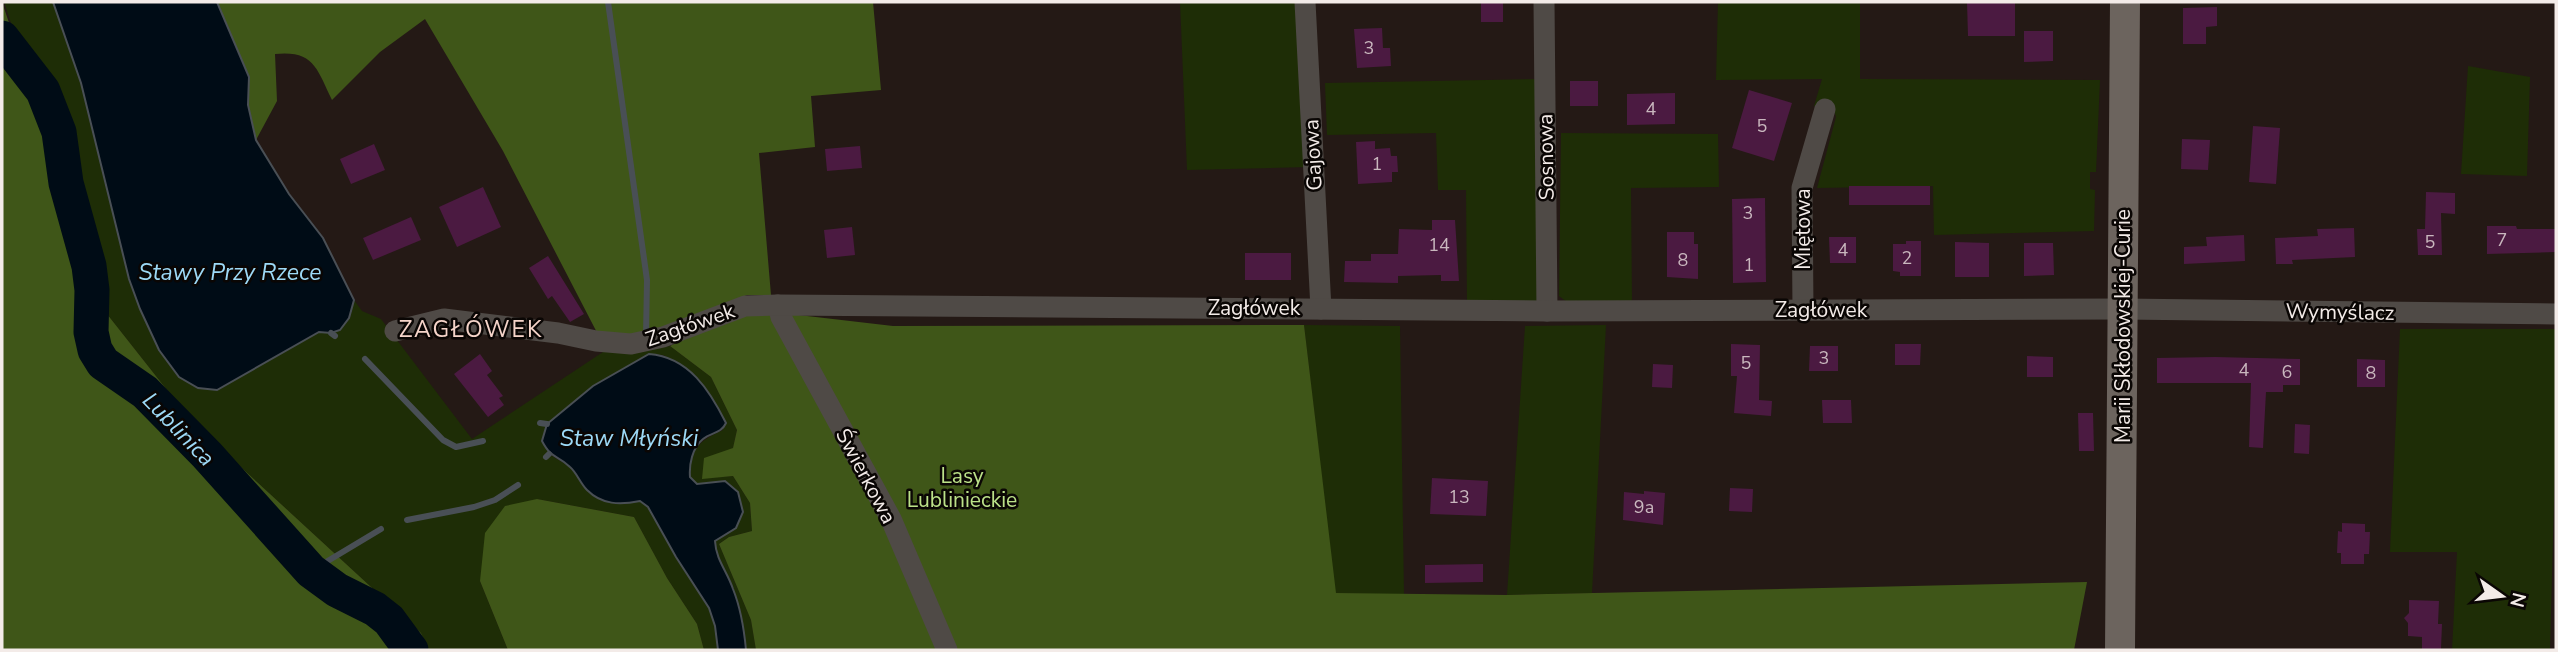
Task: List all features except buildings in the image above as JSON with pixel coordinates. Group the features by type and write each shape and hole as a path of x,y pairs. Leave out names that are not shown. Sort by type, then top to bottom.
{"street":[{"name":"Gajowa","path":"1305,2 1321,309"},
{"name":"Sosnowa","path":"1544,2 1547,312"},
{"name":"Marii Skłodowskiej-Curie","path":"2120,650 2125,2"},
{"name":"Miętowa","path":"1803,310 1802,188 1825,109"},
{"name":"Zagłówek","path":"394,331 444,319 631,344 663,337 745,306 778,304 1547,312 2123,309"},
{"name":"Świerkowa","path":"778,304 788,329 891,519 947,650"},
{"name":"Wymyślacz","path":"2123,309 2556,314"}],"green space":[{"path":"2,2 107,314 193,423 421,633 429,650 2,650"},
{"path":"4,2 53,2 81,83 129,279 166,361 181,378 191,384 217,390 319,332 340,330 350,318 354,300 362,311 381,319 472,439 606,350 630,353 670,346 711,377 737,430 733,448 702,478 733,476 750,503 752,531 729,537 719,544 751,620 756,650 746,650 737,600 716,547 715,541 736,528 725,481 697,484 690,477 691,459 697,447 723,430 678,363 663,355 649,354 593,386 547,424 549,454 570,467 588,491 623,504 640,501 648,507 709,608 718,650 704,650 697,624 667,578 634,517 537,499 480,581 508,650 429,650 421,633 193,423 107,314"},
{"path":"217,2 873,2 881,90 811,96 815,147 759,153 771,295 747,295 606,350 503,151 425,19 380,52 332,100 318,71 306,59 298,55 275,54 277,101 256,140 248,105 249,77"},
{"path":"1180,2 1299,2 1308,167 1187,170"},
{"path":"1718,2 1860,2 1860,79 2100,80 2096,172 2090,172 2090,189 2095,190 2094,231 1934,235 1933,186 1817,188 1836,117 1833,106 1814,106 1822,79 1716,80"},
{"path":"2468,66 2530,77 2527,176 2461,174"},
{"path":"1539,79 1541,296 1532,305 1467,305 1466,190 1438,190 1436,133 1327,135 1325,83"},
{"path":"1561,133 1718,134 1719,187 1631,188 1632,303 1571,305 1559,296"},
{"name":"Lasy Lublinieckie","path":"790,314 893,326 1304,325 1336,593 1507,595 2087,582 2074,650 756,650 751,620 719,544 729,537 752,531 750,503 733,476 702,479 704,458 733,448 737,430 711,377 670,346 731,315"},
{"path":"1304,325 1400,326 1404,595 1335,593"},
{"path":"1606,325 1592,593 1507,595 1525,326"},
{"path":"2400,329 2556,329 2550,650 2452,650 2457,552 2390,552"},
{"path":"537,499 634,517 667,578 697,624 704,650 508,650 480,581 485,533 505,506"}],"water":[{"name":"Stawy Przy Rzece","path":"53,2 217,2 249,77 248,105 256,140 289,194 323,238 354,300 349,318 340,330 331,333 319,332 217,390 198,388 179,377 159,350 129,279 81,83"},
{"name":"Staw Młyński","path":"649,354 676,362 687,369 713,399 726,423 696,447 690,477 697,484 725,481 738,492 743,512 736,528 715,541 717,554 738,604 746,650 718,650 709,608 648,507 640,501 612,503 599,499 542,441 547,424 593,386"}],"waterway":[{"path":"608,2 647,280 646,336"},
{"name":"Lublinica","path":"2,38 43,91 59,132 66,183 89,266 92,290 91,332 95,350 103,363 145,392 207,455 311,571 337,590 375,609 389,620 411,650"},
{"path":"331,333 335,336"},
{"path":"365,359 443,440 456,447 483,441"},
{"path":"540,423 547,424"},
{"path":"546,457 549,454"},
{"path":"407,520 474,507 495,500 518,485"},
{"path":"311,571 381,529"}],"district":[{"name":"ZAGŁÓWEK","path":"471,329"}]}
